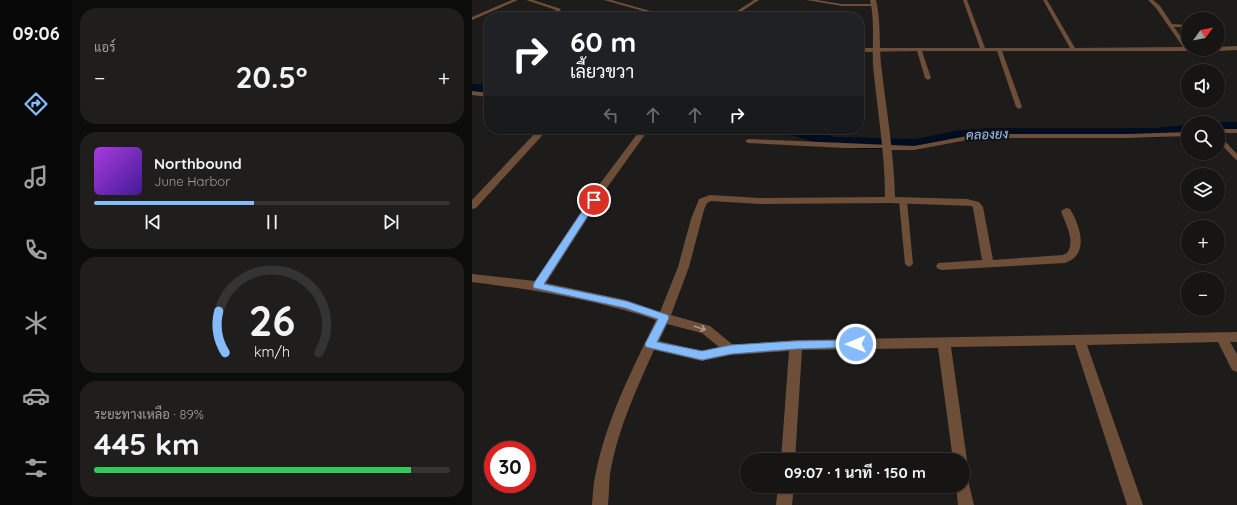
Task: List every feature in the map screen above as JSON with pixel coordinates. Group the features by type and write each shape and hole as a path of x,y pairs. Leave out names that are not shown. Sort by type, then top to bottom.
{"street":[{"path":"874,2 876,50 887,145 890,200"},
{"path":"472,101 476,93"},
{"path":"472,206 539,134"},
{"path":"538,286 602,187 641,134"},
{"path":"600,505 603,472 614,431 630,386 650,344 658,315 686,262 695,218 703,201 706,199 760,201 890,200 967,202 977,205 988,264"},
{"path":"942,266 1065,259 1070,257 1076,250 1076,242 1066,211"},
{"path":"472,278 538,286 626,305 706,329 731,350"},
{"path":"1221,337 1237,366"},
{"path":"650,344 702,356 731,350 796,345 1237,337"},
{"path":"1079,339 1135,505"},
{"path":"944,343 959,453"},
{"path":"788,453 796,345"},
{"path":"784,505 785,493"},
{"path":"964,493 966,505"}],"lane":[{"path":"488,12 516,0"},
{"path":"528,0 556,7 559,9 556,12"},
{"path":"606,0 646,12"},
{"path":"738,12 757,0"},
{"path":"808,0 836,5 874,2"},
{"path":"965,0 983,50"},
{"path":"1045,0 1073,49"},
{"path":"1150,0 1158,7 1181,40"},
{"path":"472,19 484,14"},
{"path":"1170,25 1181,26"},
{"path":"1225,49 1237,48"},
{"path":"864,50 1181,49"},
{"path":"919,50 928,78"},
{"path":"999,50 1019,107"},
{"path":"1225,131 1237,130"},
{"path":"748,141 845,146 887,145 914,148 967,137 984,136 1128,136 1181,134"},
{"path":"1225,145 1237,158"},
{"path":"903,201 909,264"}],"waterway":[{"name":"คลองยง","path":"472,89 484,90"},
{"name":"คลองยง","path":"1225,127 1237,127"},
{"name":"คลองยง","path":"810,134 832,142 864,144 915,144 961,135 991,133 1155,133 1181,131"}],"route":[{"path":"594,200 538,286 626,305 664,318 650,344 702,356 731,350 796,345 856,344"}]}
